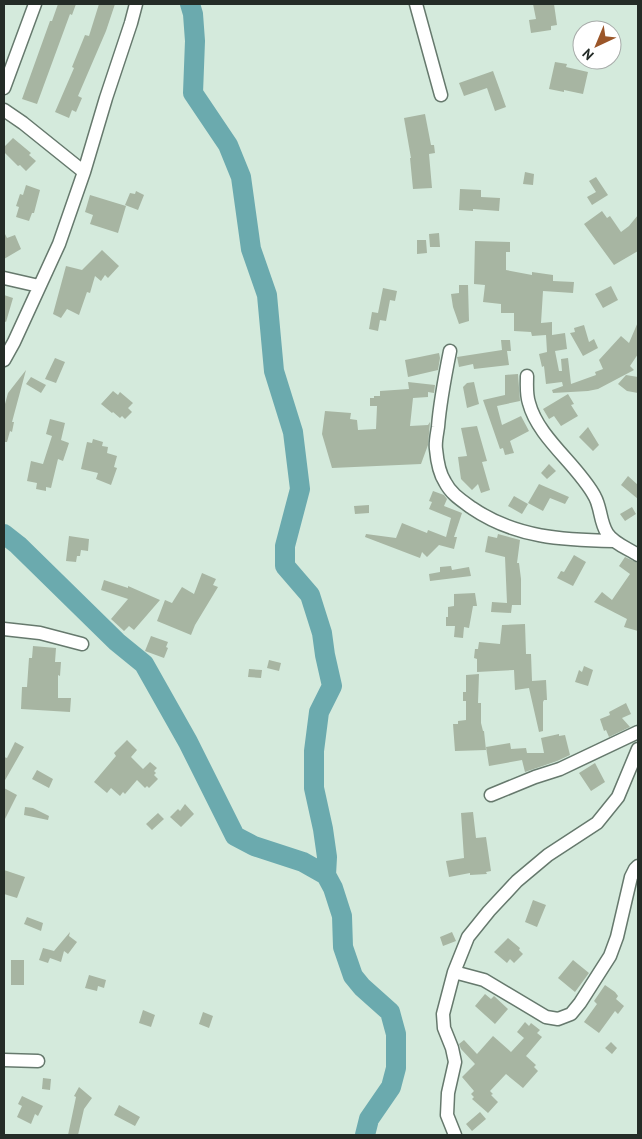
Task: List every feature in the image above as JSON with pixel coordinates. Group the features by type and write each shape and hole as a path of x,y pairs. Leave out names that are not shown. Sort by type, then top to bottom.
{"street":[{"path":"4,88 35,4"},
{"path":"4,360 59,244 132,23 136,4"},
{"path":"416,4 441,94"},
{"path":"4,110 84,172"},
{"path":"4,278 39,286"},
{"path":"450,351 440,402 436,448 444,482 453,495 484,516 506,526 545,537 614,541"},
{"path":"527,376 529,404 539,424 588,484 599,505 602,522 607,534 614,541 638,555"},
{"path":"4,629 40,633 82,644"},
{"path":"491,795 535,776 560,769 638,732"},
{"path":"455,1135 447,1115 448,1093 455,1062 444,1028 442,1014 454,972 468,937 488,911 511,887 548,855 597,823 608,811 618,797 638,749"},
{"path":"454,972 484,980 546,1017 558,1019 571,1014 610,956 617,937 631,877 638,866"},
{"path":"4,1060 38,1061"}],"building":[{"path":"58,4 76,4 72,15 70,14 37,104 22,99"},
{"path":"99,4 115,4 106,31 78,96 82,98 76,112 72,110 69,118 55,112 74,68 72,67 85,35 89,36"},
{"path":"533,4 554,4 557,25 551,26 551,30 531,33 529,20 536,19"},
{"path":"555,62 567,64 566,67 572,70 588,72 583,94 549,89"},
{"path":"493,71 506,107 495,111 487,88 464,96 459,83"},
{"path":"425,114 431,145 434,145 435,153 429,154 432,188 413,189 411,158 404,118"},
{"path":"13,138 31,153 29,155 36,161 26,171 4,152 4,147"},
{"path":"525,172 534,174 533,185 523,184"},
{"path":"596,177 608,195 592,205 587,197 596,192 589,181"},
{"path":"26,185 40,190 34,213 32,213 29,221 16,217 19,207 16,206 20,194 23,195"},
{"path":"460,189 481,190 481,197 500,198 499,211 459,210"},
{"path":"136,191 144,195 138,210 125,205 130,193 135,194"},
{"path":"90,195 126,206 118,233 90,224 93,215 85,212"},
{"path":"602,211 607,218 610,216 621,232 638,215 638,251 614,265 584,224"},
{"path":"4,232 7,238 15,235 21,249 4,259"},
{"path":"439,233 440,247 430,247 429,234"},
{"path":"417,240 426,240 427,253 417,254"},
{"path":"475,241 510,242 510,252 506,252 506,270 532,275 532,272 553,275 553,281 574,282 573,293 543,291 541,323 552,322 552,335 565,333 567,349 555,351 559,371 562,371 561,359 568,358 571,384 596,375 595,372 603,369 599,360 621,336 629,343 638,322 638,354 630,366 634,370 598,389 553,393 552,390 563,386 562,382 546,384 544,366 542,367 539,354 547,352 546,335 532,336 531,332 514,331 514,313 501,313 501,304 483,302 485,285 474,284"},
{"path":"102,250 119,266 108,278 105,275 101,281 95,276 90,293 87,292 79,315 67,309 61,318 53,314 66,266 82,270"},
{"path":"459,285 468,285 469,321 459,324 451,294 459,293"},
{"path":"611,286 618,300 603,308 595,294"},
{"path":"383,288 397,291 395,301 390,300 386,321 380,320 378,331 369,329 372,312 378,313"},
{"path":"4,295 13,298 6,322 4,321"},
{"path":"584,325 589,342 594,339 598,348 583,356 570,333 575,332 574,328"},
{"path":"501,340 510,340 511,351 507,351 509,365 474,369 473,364 459,367 457,357 502,350"},
{"path":"439,353 438,370 408,377 405,360"},
{"path":"55,358 65,362 56,383 45,379"},
{"path":"26,370 12,422 14,422 12,432 10,431 7,442 4,442 4,403 8,393"},
{"path":"518,374 520,401 497,406 502,425 521,416 529,431 510,441 514,453 505,455 503,448 500,449 483,400 505,395 505,375"},
{"path":"626,375 638,377 638,393 627,391 618,384"},
{"path":"31,377 46,385 41,393 26,384"},
{"path":"408,382 435,385 434,393 428,392 428,397 413,398 410,426 428,425 430,422 428,445 421,464 332,468 322,434 325,411 351,413 350,419 357,420 358,430 376,429 377,406 370,406 370,398 380,396 380,391 409,389"},
{"path":"474,382 479,404 467,408 463,387 467,383"},
{"path":"113,391 118,395 120,392 133,403 128,408 132,412 125,419 112,413 101,404"},
{"path":"568,394 574,404 571,405 578,416 561,426 554,416 549,419 543,409"},
{"path":"50,419 65,423 61,440 69,443 63,461 58,459 51,488 46,487 46,491 36,489 37,483 27,481 31,461 43,464 52,436 46,434"},
{"path":"477,426 487,461 482,462 490,490 481,493 478,484 472,490 461,479 458,457 467,456 461,428"},
{"path":"588,427 599,445 593,451 579,437"},
{"path":"93,439 103,442 102,446 108,447 107,453 117,456 114,467 117,468 111,485 96,479 98,473 81,469 87,442 92,443"},
{"path":"549,464 556,471 547,479 541,473"},
{"path":"628,476 638,485 638,499 621,485"},
{"path":"539,484 569,497 565,504 550,498 543,511 528,503"},
{"path":"433,491 444,495 447,499 444,506 462,513 454,537 457,537 454,549 439,545 427,557 422,552 420,558 365,537 366,534 396,538 402,523 427,533 428,530 446,537 451,518 429,509 432,502 429,501"},
{"path":"514,496 528,504 522,514 508,506"},
{"path":"369,505 369,513 355,514 354,506"},
{"path":"632,507 636,514 625,521 620,514"},
{"path":"498,534 520,540 517,563 519,563 521,579 521,605 512,605 511,613 491,612 492,602 507,603 505,557 485,552 488,536 497,538"},
{"path":"69,536 89,539 88,551 81,550 76,562 66,561"},
{"path":"574,555 586,562 573,586 557,578 561,571 564,572"},
{"path":"625,557 638,563 638,631 624,627 627,619 594,602 602,592 612,600 630,574 619,566"},
{"path":"451,566 452,570 469,567 471,576 430,581 429,574 440,572 440,567"},
{"path":"202,573 216,579 213,585 218,587 191,635 157,621 165,600 172,603 182,587 194,594"},
{"path":"104,580 128,588 128,586 160,600 134,630 129,626 124,631 111,619 128,599 101,590"},
{"path":"475,593 477,606 473,606 469,628 464,627 463,638 454,637 455,626 446,626 446,617 448,617 448,607 454,606 454,594"},
{"path":"525,624 526,654 531,654 532,681 546,680 547,700 543,702 543,731 539,732 529,688 515,690 514,670 477,672 477,659 474,658 475,649 478,649 479,642 500,644 502,625"},
{"path":"151,636 168,642 164,658 145,651"},
{"path":"33,646 56,648 55,662 61,662 60,676 58,675 58,698 71,698 70,712 21,709 22,687 27,687 29,658 32,658"},
{"path":"269,660 281,663 279,671 267,668"},
{"path":"584,666 593,670 588,686 575,682 579,670 582,672"},
{"path":"249,669 262,670 261,678 248,677"},
{"path":"479,674 478,703 481,703 481,723 486,750 455,751 453,724 466,720 466,701 463,701 463,692 466,692 466,675"},
{"path":"626,703 631,714 622,718 630,727 609,737 606,730 604,731 600,719 610,715 609,712"},
{"path":"559,734 559,736 565,735 570,755 557,761 525,772 522,760 489,766 486,747 510,743 511,749 526,748 527,753 544,753 541,738"},
{"path":"127,740 137,750 131,757 143,769 150,762 157,768 154,771 156,773 154,775 158,779 149,788 147,786 145,788 137,780 125,794 123,792 120,796 111,788 107,793 94,782 116,756 114,753"},
{"path":"15,742 24,747 4,782 4,757 7,758"},
{"path":"595,763 605,782 591,791 579,773"},
{"path":"37,770 53,779 49,788 32,779"},
{"path":"4,788 17,795 4,821"},
{"path":"185,804 194,814 181,827 170,817 178,809 180,811"},
{"path":"25,807 33,808 49,816 48,820 24,815"},
{"path":"473,812 476,838 486,837 491,871 486,872 487,874 470,875 470,873 449,877 446,861 464,858 461,813"},
{"path":"158,813 164,819 152,830 146,824"},
{"path":"4,870 25,877 17,898 4,894"},
{"path":"533,900 546,905 537,927 525,922"},
{"path":"27,917 43,923 41,931 24,924"},
{"path":"70,932 69,936 77,942 68,954 64,951 61,962 50,958 48,963 39,960 43,948 54,951"},
{"path":"452,932 456,941 443,946 440,937"},
{"path":"508,938 520,948 519,950 523,954 514,963 510,959 507,963 494,952"},
{"path":"11,960 24,960 24,985 11,985"},
{"path":"573,960 589,973 575,992 558,978"},
{"path":"89,975 106,980 104,988 98,986 97,991 85,988"},
{"path":"605,985 615,992 618,996 616,999 624,1006 618,1014 615,1011 599,1033 584,1022 597,1004 594,1001"},
{"path":"485,994 491,999 494,996 508,1009 495,1024 475,1006"},
{"path":"143,1010 155,1015 151,1027 139,1023"},
{"path":"203,1012 213,1016 209,1028 199,1024"},
{"path":"525,1022 529,1026 531,1023 540,1030 537,1033 542,1037 526,1056 536,1065 534,1067 538,1071 523,1088 506,1074 490,1091 493,1094 491,1095 498,1102 488,1113 472,1099 474,1097 471,1094 474,1091 462,1077 475,1064 461,1049 459,1044 464,1040 477,1054 493,1036 511,1052 524,1038 517,1032"},
{"path":"611,1042 617,1048 612,1054 605,1048"},
{"path":"43,1078 51,1079 50,1090 42,1089"},
{"path":"79,1087 92,1098 84,1109 78,1135 68,1135 76,1097 74,1096"},
{"path":"22,1096 43,1106 38,1116 35,1114 31,1124 17,1117 22,1106 18,1104"},
{"path":"119,1105 140,1117 135,1126 114,1115"},
{"path":"480,1112 486,1119 472,1131 466,1124"}],"waterway":[{"path":"190,4 193,14 195,41 193,93 228,145 241,177 251,249 267,295 274,371 293,432 300,489 285,546 285,566 310,595 322,633 332,686 319,712 314,751 314,788 327,857 326,875"},
{"path":"4,534 18,545 117,642 144,664 188,742 235,836 254,846 303,862 326,875 333,888 342,916 343,947 353,976 362,987 390,1012 396,1034 396,1068 391,1087 369,1119 365,1135"}]}
